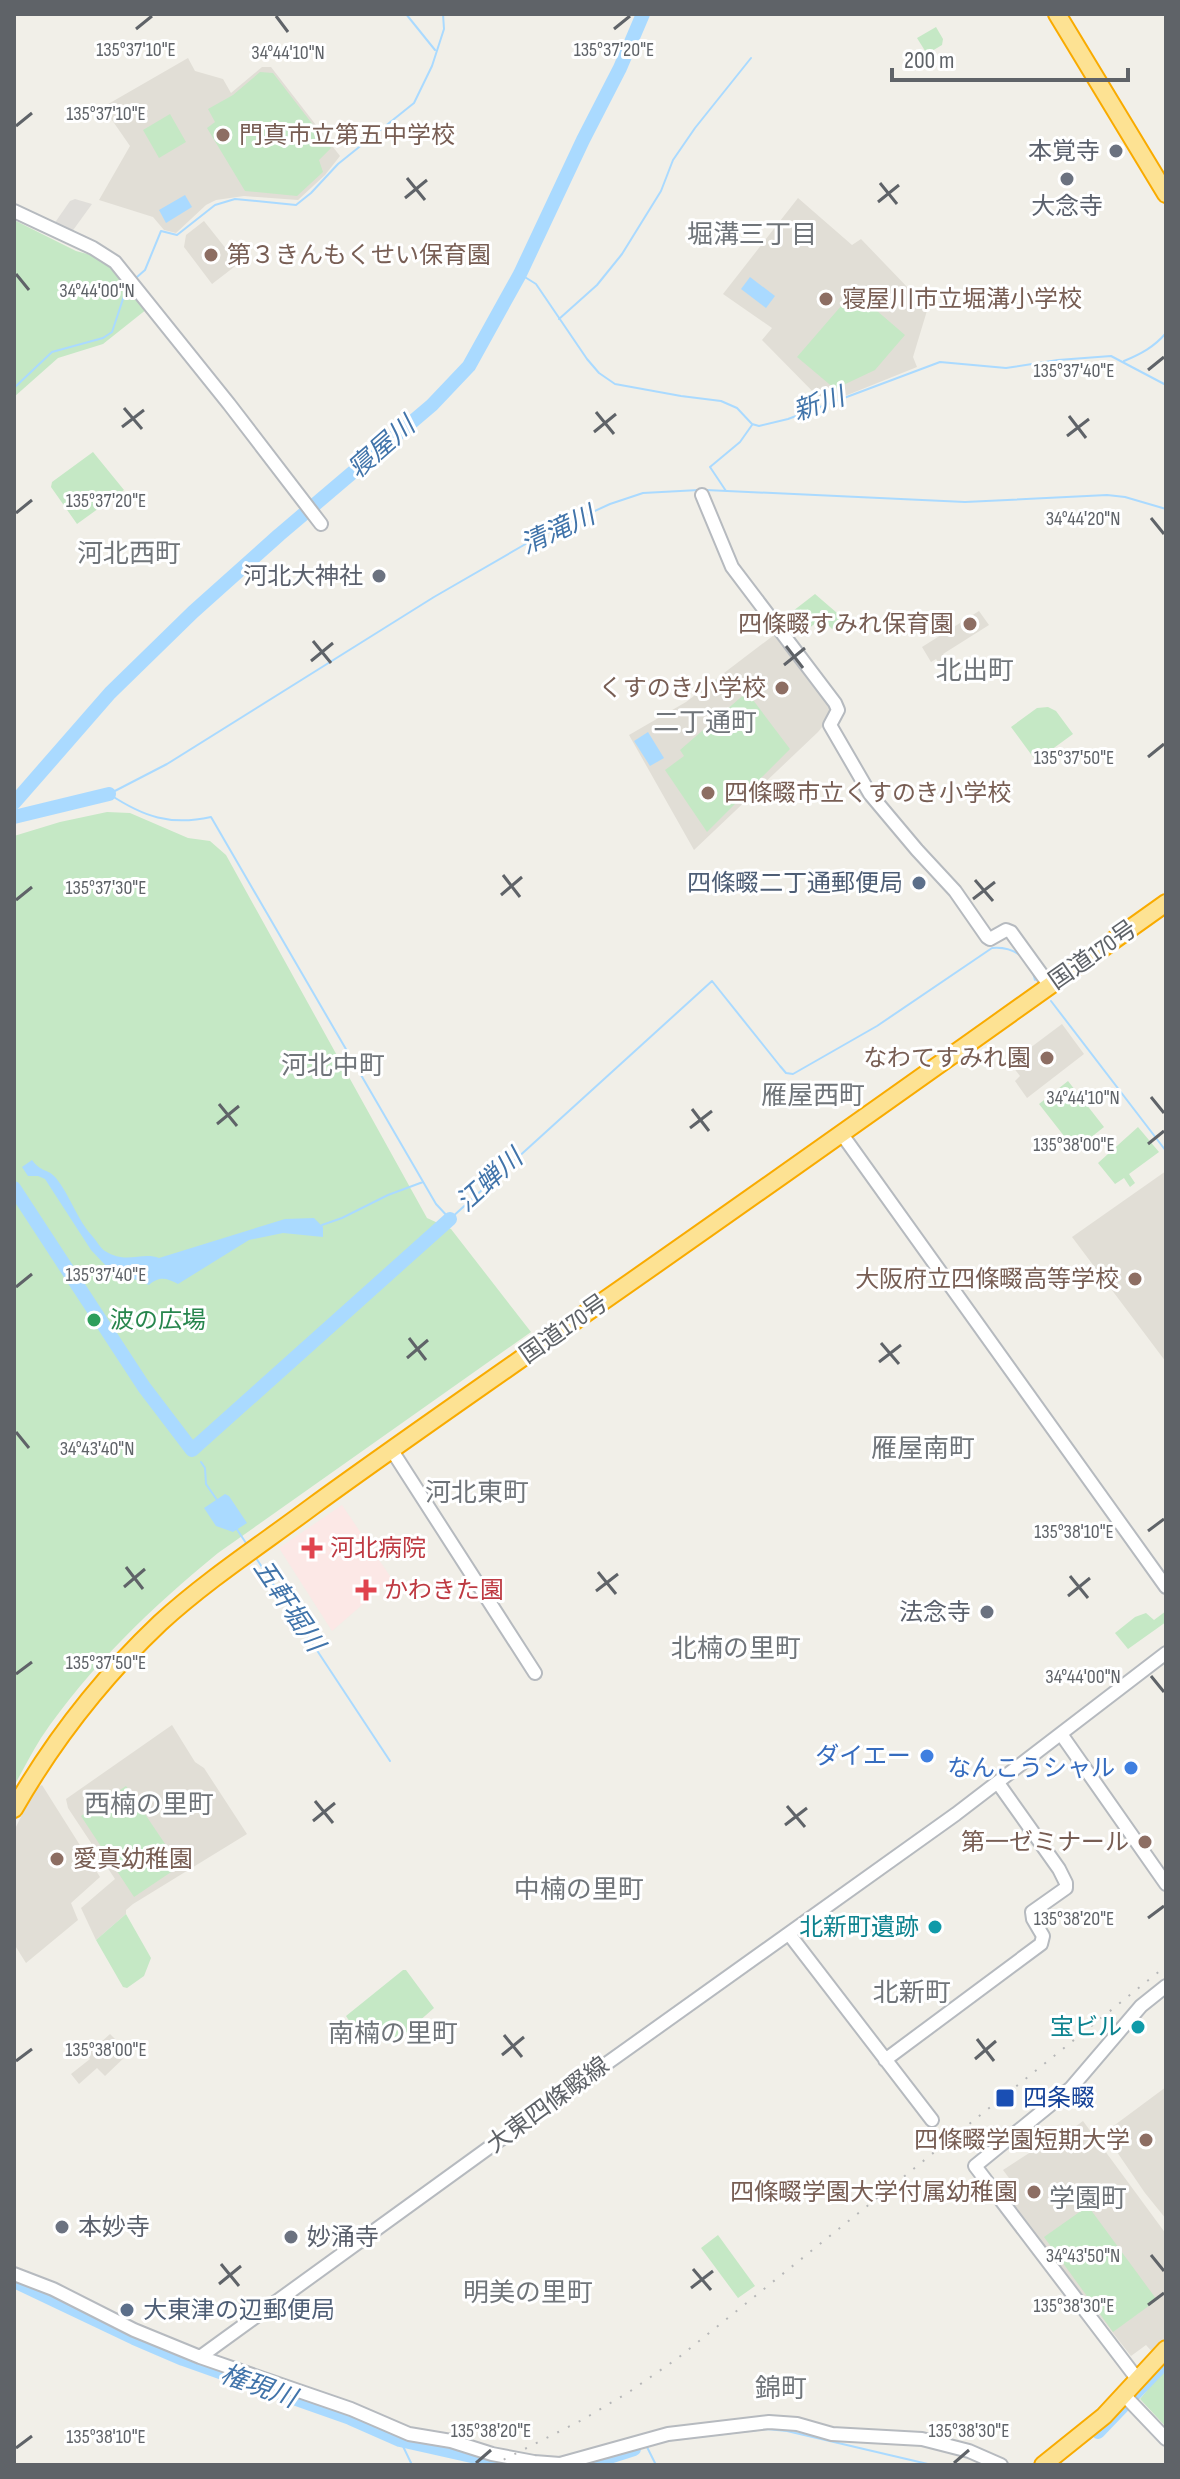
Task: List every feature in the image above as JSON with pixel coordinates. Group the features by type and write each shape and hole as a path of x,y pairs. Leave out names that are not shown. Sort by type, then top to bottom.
{"highway":[{"path":"1057,14 1161,171"},
{"path":"1065,14 1161,171 1166,194"},
{"name":"国道170号","path":"14,1809 64,1732 129,1654 182,1604 391,1449 1166,903"},
{"path":"1043,2465 1128,2399 1138,2380 1166,2349"}],"street":[{"path":"14,211 93,248 115,262 320,523"},
{"path":"702,495 732,567 835,703 838,710 830,725 870,794 955,891 987,937 990,939 1006,930 1011,932 1050,986"},
{"path":"841,1133 1166,1587"},
{"path":"391,1449 535,1673"},
{"name":"大東四條畷線","path":"200,2357 998,1783 1166,1653"},
{"path":"1061,1734 1166,1884"},
{"path":"885,2060 1041,1944 1043,1936 1032,1912 1066,1888 1059,1869 998,1783"},
{"path":"789,1934 932,2120"},
{"path":"1138,2380 975,2166 1068,2090 1141,2006 1166,1986"},
{"path":"14,2274 200,2357 327,2401 409,2434 451,2441 492,2454 550,2465 668,2434 769,2422 797,2424 832,2434 922,2439 969,2451 1001,2465"},
{"path":"1128,2399 1166,2439"}],"shaded area":[{"name":"門真市立第五中学校","path":"188,58 195,71 223,79 231,93 262,67 271,67 340,156 298,200 244,196 216,200 206,205 176,233 164,230 153,217 99,200 130,146 103,107"},
{"name":"寝屋川市立堀溝小学校","path":"798,198 852,245 861,239 910,290 929,304 913,357 917,367 825,404 762,340 772,328 723,294"},
{"path":"75,199 92,204 71,233 54,224 70,201"},
{"name":"第３きんもくせい保育園","path":"204,221 238,264 212,284 184,247 186,235"},
{"path":"979,611 989,625 943,654 949,663 942,668 936,659 931,662 922,647"},
{"name":"四條畷市立くすのき小学校","path":"774,635 832,708 831,716 694,850 629,735 686,702"},
{"name":"なわてすみれ園","path":"1062,1024 1084,1054 1027,1098 1015,1081 1020,1076 1010,1063"},
{"name":"大阪府立四條畷高等学校","path":"1166,1171 1166,1362 1072,1237"},
{"path":"342,1505 392,1579 332,1631 279,1548"},
{"path":"172,1725 247,1834 133,1904 96,1940 81,1908 115,1879 68,1808 66,1799"},
{"path":"42,1785 100,1877 71,1903 78,1920 26,1963 14,1944 14,1831 35,1788"},
{"path":"110,2034 129,2053 105,2076 97,2068 79,2084 71,2074 90,2059 87,2055"},
{"path":"1166,2087 1166,2219 1104,2133"},
{"path":"1083,2121 1166,2234 1166,2343 1155,2355 1146,2345 1131,2356 1008,2199 1018,2190 1003,2170 1040,2146 1045,2149"}],"green space":[{"path":"936,27 943,39 942,45 927,54 917,38"},
{"path":"260,72 273,73 331,148 319,160 323,172 297,196 245,191 207,128 215,122 208,109 233,95"},
{"path":"170,114 186,142 159,158 143,130"},
{"path":"14,220 112,266 147,309 103,344 58,358 14,397"},
{"path":"854,291 905,335 875,370 835,389 797,357"},
{"path":"93,452 124,490 77,524 51,487 52,482"},
{"path":"815,594 844,619 832,629 822,618 808,629 793,611"},
{"path":"747,692 790,749 707,832 665,770 684,756 680,750"},
{"path":"1048,707 1056,711 1073,734 1036,761 1011,727 1037,708"},
{"path":"107,812 130,813 188,838 210,841 226,855 427,1218 451,1229 531,1332 218,1553 169,1595 123,1639 80,1687 41,1738 14,1786 14,836"},
{"path":"1068,1081 1104,1127 1075,1150 1039,1104"},
{"path":"1138,1127 1159,1152 1129,1174 1135,1183 1130,1187 1124,1178 1115,1184 1098,1163"},
{"path":"1166,1611 1166,1622 1128,1649 1115,1633 1135,1617 1146,1613 1154,1620"},
{"path":"126,1786 180,1866 134,1897 81,1816"},
{"path":"126,1914 151,1958 144,1976 127,1988 123,1987 96,1940"},
{"path":"403,1970 434,2008 400,2038 387,2044 381,2034 364,2043 346,2016"},
{"path":"1088,2206 1157,2300 1113,2332 1044,2237"},
{"path":"718,2235 755,2286 738,2298 701,2248"},
{"path":"1166,2367 1166,2427 1140,2399"}],"water":[{"path":"185,195 192,207 166,223 159,210"},
{"path":"750,277 775,296 766,308 741,289"},
{"path":"648,732 664,758 650,766 634,741"},
{"path":"32,1160 56,1178 102,1248 120,1257 159,1258 285,1219 314,1218 323,1227 323,1237 283,1233 249,1240 178,1284 163,1279 149,1285 109,1269 91,1250 45,1179 28,1176 22,1167"},
{"path":"225,1494 247,1523 233,1532 216,1526 204,1508"}],"waterway":[{"path":"406,14 435,50"},
{"path":"137,277 145,270 161,231 177,235 215,205 235,199 296,205 311,193 338,164 414,103 432,66 444,29 443,14"},
{"name":"寝屋川","path":"14,803 110,693 193,612 432,405 469,366 520,274 643,14"},
{"path":"559,319 597,285 622,254 661,191 673,160 751,58"},
{"name":"新川","path":"520,274 536,284 587,359 599,373 615,384 721,401 737,408 752,424 759,426 788,419 940,362 1006,368 1111,356 1166,385"},
{"path":"14,388 52,352 103,338 112,332 127,287"},
{"path":"1124,361 1147,350 1166,333"},
{"path":"726,491 710,467 740,442 752,425"},
{"path":"699,490 643,493 610,504 536,538 434,597 167,764 109,794 134,809 158,818 196,820 211,817 436,1204 450,1219 712,981 786,1073 793,1074 877,1026 992,948 1007,949 1020,955 1030,966 1035,980"},
{"name":"清滝川","path":"706,490 965,502 1107,495 1166,509"},
{"name":"清滝川","path":"14,817 109,794"},
{"path":"1051,1001 1166,1151"},
{"path":"322,1225 423,1182"},
{"name":"江蝉川","path":"14,1188 144,1387 192,1450 450,1219"},
{"name":"五軒堀川","path":"201,1462 205,1468 206,1484 217,1500"},
{"name":"五軒堀川","path":"236,1528 248,1546"},
{"name":"五軒堀川","path":"256,1558 390,1761"},
{"name":"権現川","path":"14,2281 183,2359 350,2418 400,2440 512,2465"},
{"name":"権現川","path":"1098,2432 1166,2361"},
{"name":"権現川","path":"664,2441 767,2429 932,2465"},
{"name":"権現川","path":"1056,2465 1098,2432"},
{"path":"400,2440 412,2465"},
{"path":"646,2445 656,2465"},
{"name":"権現川","path":"584,2465 634,2449"}],"railway":[{"path":"493,2465 582,2420 678,2358 1166,1966"}],"place":[{"name":"門真市立第五中学校","path":"223,135"},
{"name":"本覚寺","path":"1116,151"},
{"name":"大念寺","path":"1067,179"},
{"name":"第３きんもくせい保育園","path":"211,255"},
{"name":"寝屋川市立堀溝小学校","path":"826,299"},
{"name":"河北大神社","path":"379,576"},
{"name":"四條畷すみれ保育園","path":"970,624"},
{"name":"くすのき小学校","path":"782,688"},
{"name":"四條畷市立くすのき小学校","path":"708,793"},
{"name":"四條畷二丁通郵便局","path":"919,883"},
{"name":"なわてすみれ園","path":"1047,1058"},
{"name":"大阪府立四條畷高等学校","path":"1135,1279"},
{"name":"波の広場","path":"94,1320"},
{"name":"河北病院","path":"312,1548"},
{"name":"かわきた園","path":"366,1590"},
{"name":"法念寺","path":"987,1612"},
{"name":"ダイエー","path":"927,1756"},
{"name":"なんこうシャル","path":"1131,1768"},
{"name":"第一ゼミナール","path":"1145,1842"},
{"name":"愛真幼稚園","path":"57,1859"},
{"name":"北新町遺跡","path":"935,1927"},
{"name":"宝ビル","path":"1138,2027"},
{"name":"四条畷","path":"1005,2098"},
{"name":"四條畷学園短期大学","path":"1146,2140"},
{"name":"四條畷学園大学付属幼稚園","path":"1034,2192"},
{"name":"本妙寺","path":"62,2227"},
{"name":"妙涌寺","path":"291,2237"},
{"name":"大東津の辺郵便局","path":"127,2310"}],"district":[{"name":"堀溝三丁目","path":"752,235"},
{"name":"河北西町","path":"129,554"},
{"name":"北出町","path":"975,671"},
{"name":"二丁通町","path":"705,723"},
{"name":"河北中町","path":"333,1066"},
{"name":"雁屋西町","path":"813,1096"},
{"name":"雁屋南町","path":"923,1449"},
{"name":"河北東町","path":"477,1493"},
{"name":"北楠の里町","path":"736,1649"},
{"name":"西楠の里町","path":"149,1805"},
{"name":"中楠の里町","path":"579,1890"},
{"name":"北新町","path":"912,1993"},
{"name":"南楠の里町","path":"393,2034"},
{"name":"学園町","path":"1088,2199"},
{"name":"明美の里町","path":"528,2293"},
{"name":"錦町","path":"781,2389"}]}
